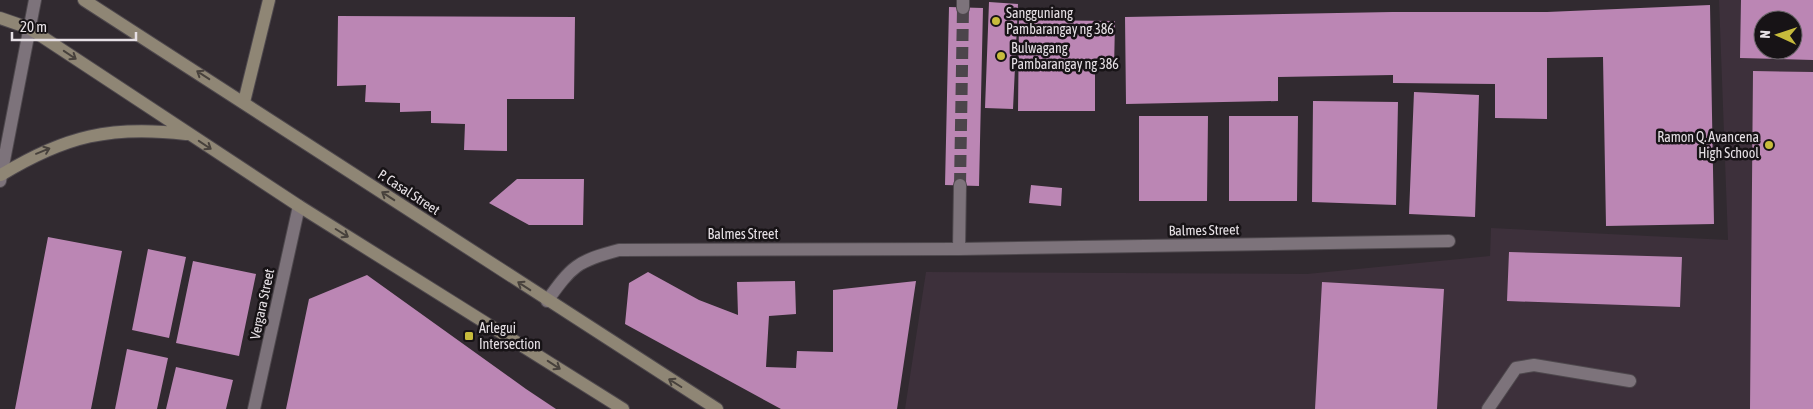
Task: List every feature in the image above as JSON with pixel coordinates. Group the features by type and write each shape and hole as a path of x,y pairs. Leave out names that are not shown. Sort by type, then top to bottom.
{"main road":[{"name":"P. Casal Street","path":"84,0 716,409"},
{"path":"244,102 269,0"},
{"path":"0,18 29,28 299,206 623,409"},
{"path":"1,178 35,154 72,140 101,133 150,129 190,134"}],"street":[{"path":"1,178 35,0"},
{"path":"959,249 960,185"},
{"name":"Vergara Street","path":"254,409 299,206"},
{"name":"Balmes Street","path":"547,301 569,271 591,258 619,250 959,249 1450,241"},
{"path":"1488,409 1516,368 1534,365 1630,381"}],"shaded area":[{"path":"1719,0 1813,0 1813,409 905,409 926,272 1307,274 1490,256 1491,228 1728,240"}],"building":[{"path":"1741,0 1813,0 1813,60 1803,60 1803,10 1753,10 1753,58 1740,58"},
{"name":"Bulwagang Pambarangay ng 386","path":"989,2 1018,4 1013,109 985,108"},
{"path":"1710,5 1714,224 1606,226 1603,57 1547,58 1547,119 1495,118 1495,84 1393,83 1393,75 1278,77 1278,101 1126,104 1125,17 1392,12 1547,12"},
{"path":"949,7 983,8 979,186 945,185"},
{"path":"338,16 575,17 574,99 507,99 507,151 464,150 465,124 431,123 431,111 400,112 400,103 365,102 366,85 337,86"},
{"path":"1019,20 1115,21 1114,70 1095,70 1095,111 1018,111"},
{"path":"1753,71 1813,72 1813,409 1750,409"},
{"path":"1414,92 1479,95 1475,217 1409,214"},
{"path":"1313,101 1398,102 1396,205 1312,202"},
{"path":"1139,116 1208,116 1207,201 1139,201"},
{"path":"1229,116 1298,116 1297,201 1229,201"},
{"path":"517,179 584,179 583,225 529,225 489,203"},
{"path":"1031,185 1062,188 1061,206 1029,203"},
{"path":"48,237 122,251 91,409 15,409"},
{"path":"148,249 186,257 169,338 132,330"},
{"path":"1509,252 1682,257 1680,307 1507,301"},
{"path":"193,261 256,274 239,356 176,343"},
{"path":"648,272 699,300 738,315 737,282 795,281 796,314 769,316 766,367 796,368 797,351 833,352 833,290 916,281 897,409 781,409 625,324 629,283"},
{"path":"367,275 556,409 286,409 309,299"},
{"path":"1322,282 1444,289 1437,409 1315,409"},
{"path":"127,349 168,358 157,409 115,409"},
{"path":"176,367 233,380 226,409 166,409"}],"tunnel":[{"path":"960,185 963,8"}],"place":[{"name":"Sangguniang Pambarangay ng 386","path":"996,21"},
{"name":"Bulwagang Pambarangay ng 386","path":"1001,56"},
{"name":"Ramon Q. Avancena High School","path":"1769,145"},
{"name":"Arlegui Intersection","path":"469,336"}]}
